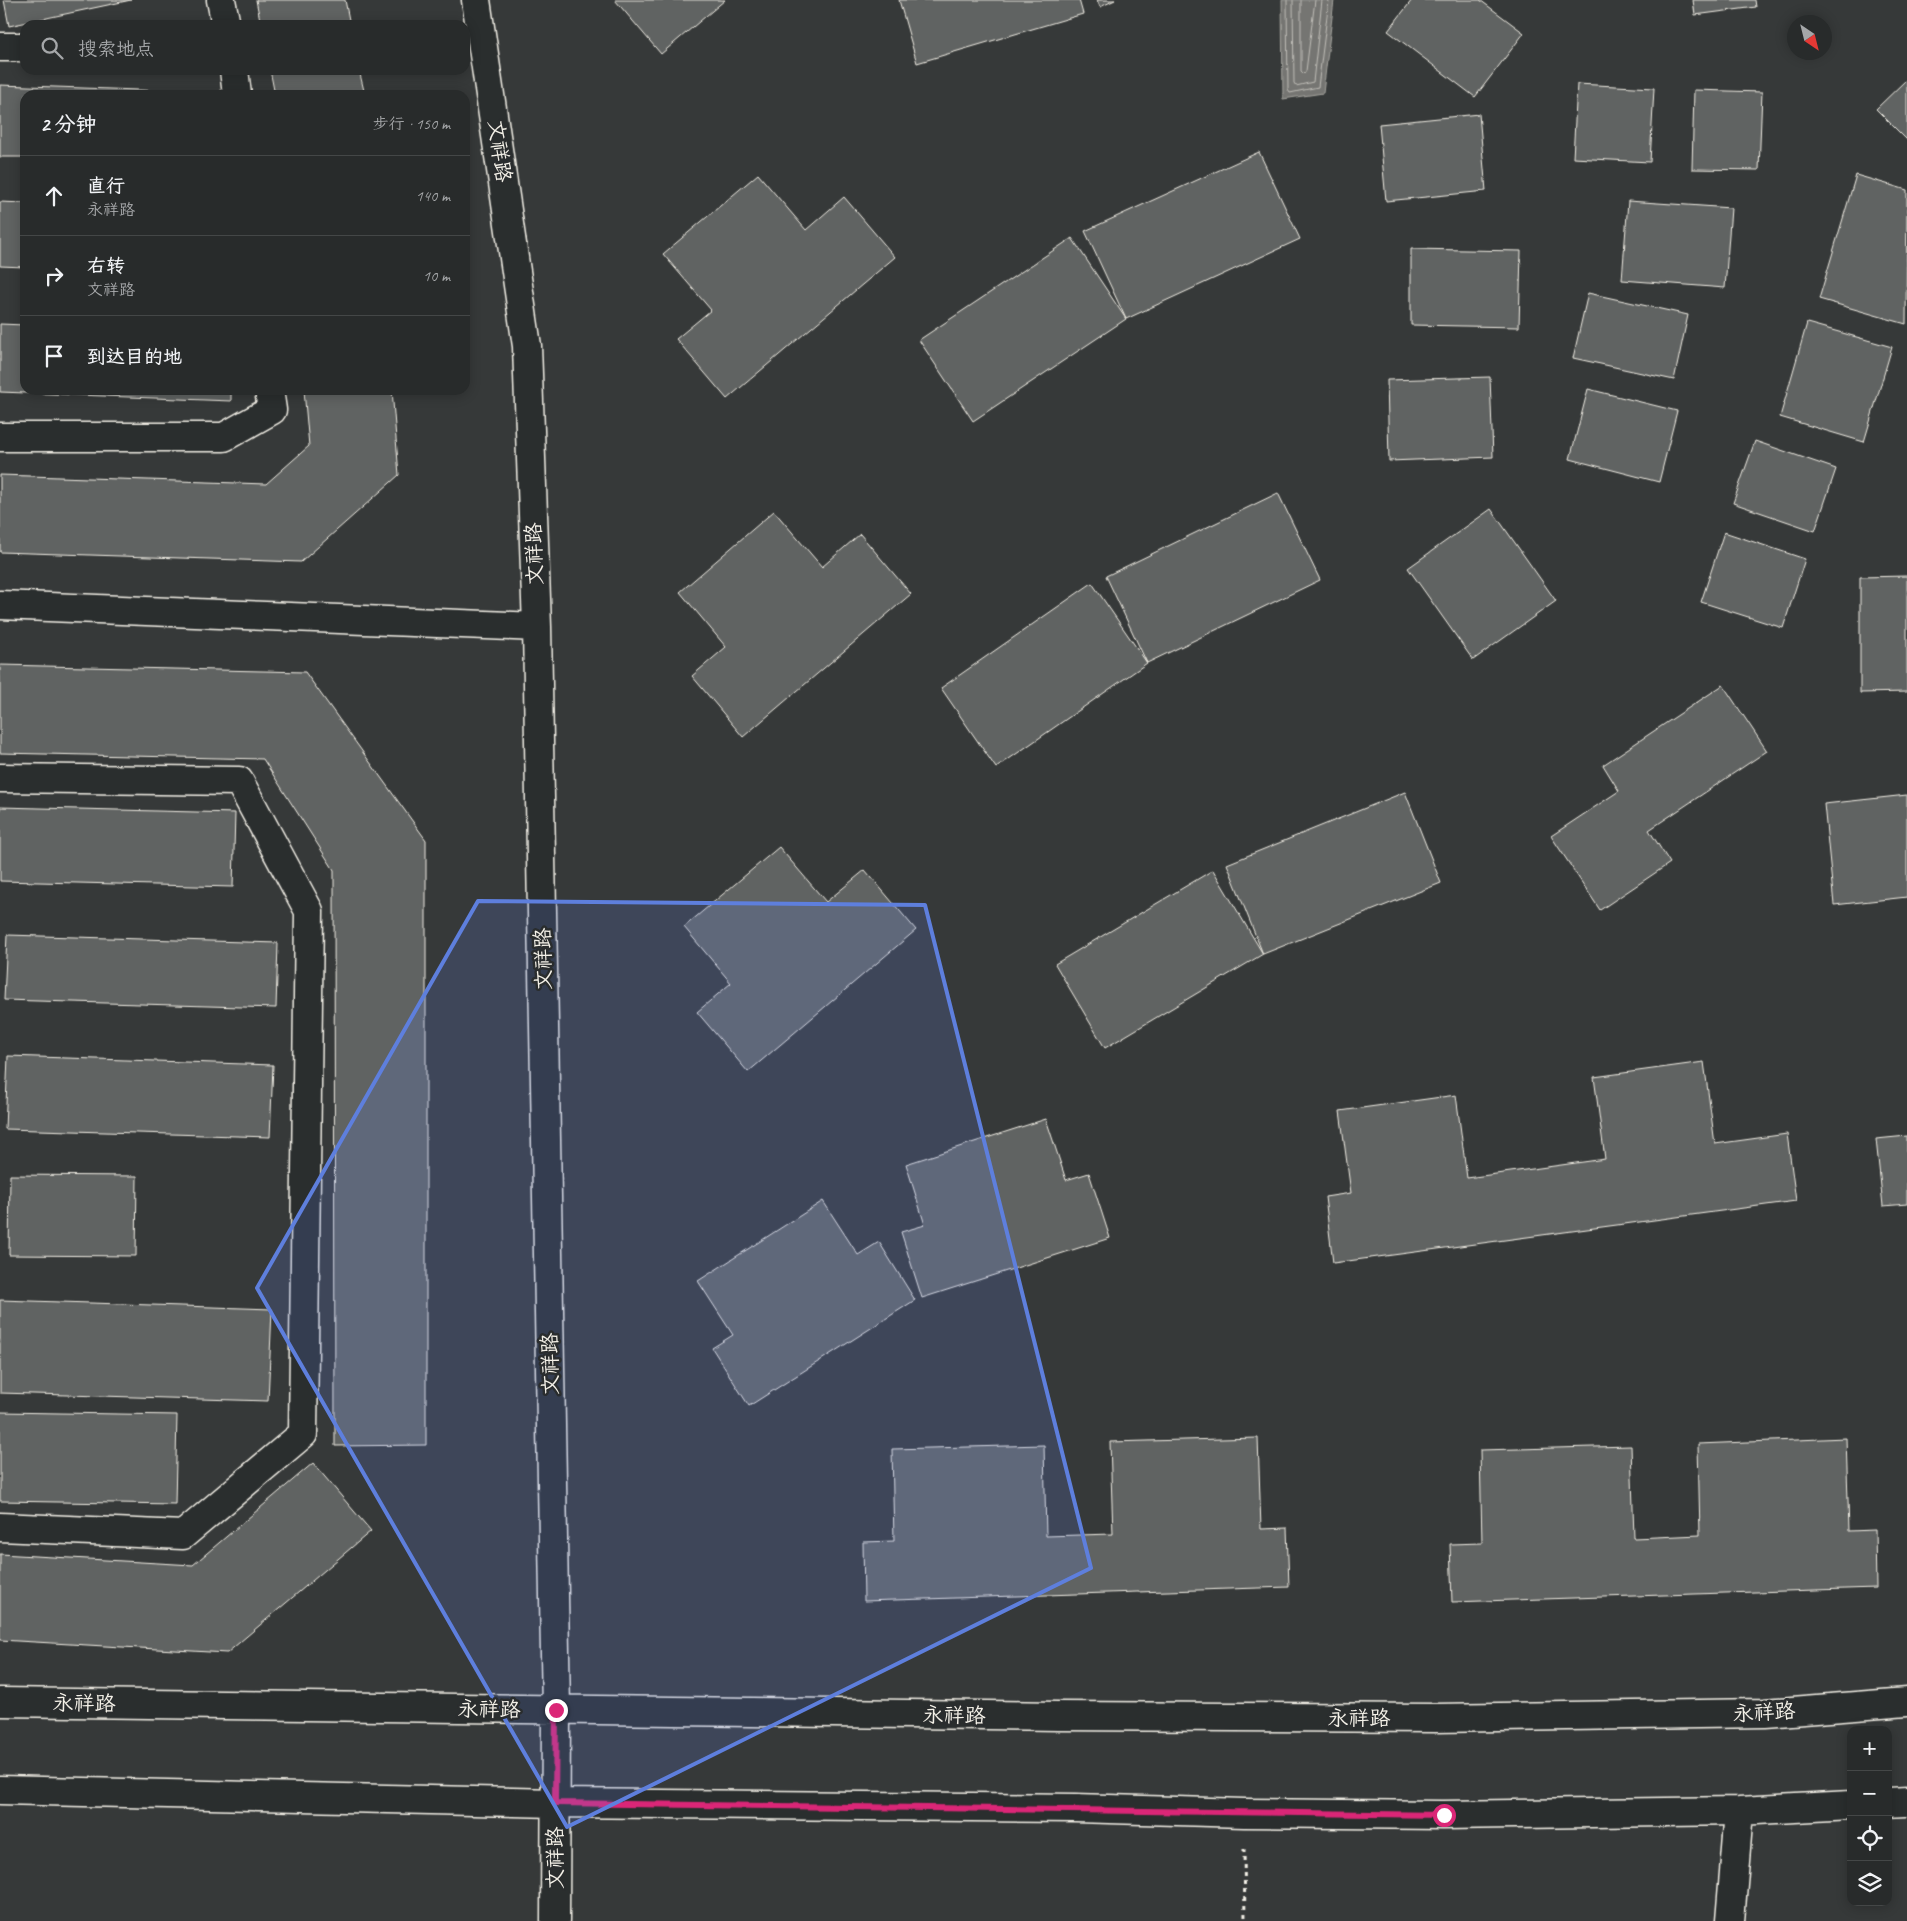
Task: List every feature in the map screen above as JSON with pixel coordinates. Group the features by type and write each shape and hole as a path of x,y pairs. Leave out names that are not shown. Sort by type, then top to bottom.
{"street":[{"path":"222,0 225,20"},
{"name":"文祥路","path":"476,0 527,346 537,627 556,1710 555,1921"},
{"path":"0,46 20,47"},
{"path":"235,75 236,90"},
{"path":"0,437 224,437 272,410 270,395"},
{"path":"0,605 537,627"},
{"path":"0,778 238,781 309,911 309,920 303,1434 183,1535 0,1527"},
{"name":"永祥路","path":"0,1702 556,1710 1436,1718 1765,1713 1907,1702"},
{"path":"0,1790 555,1803 1075,1808 1244,1813 1444,1815 1739,1812 1847,1805"},
{"path":"1892,1803 1907,1802"},
{"path":"1730,1921 1739,1812"}],"path":[{"path":"1244,1813 1245,1921"}],"highlighted area":[{"path":"478,901 925,905 1091,1568 567,1827 257,1288"}],"water":[{"path":"1282,0 1334,0 1323,93 1283,99"}],"building":[{"path":"4,0 131,0 37,20 20,20 20,24 9,26"},
{"path":"256,0 345,0 349,20 260,20"},
{"path":"615,0 725,0 661,54"},
{"path":"899,0 1079,0 1083,14 917,63"},
{"path":"1097,0 1115,0 1100,7"},
{"path":"1412,0 1480,0 1524,33 1475,97 1388,31"},
{"path":"1693,0 1755,0 1756,7 1695,15"},
{"path":"271,75 360,75 364,90 274,90"},
{"path":"1907,79 1907,140 1876,109"},
{"path":"1577,84 1654,88 1650,162 1573,158"},
{"path":"0,85 138,90 20,90 20,157 0,157"},
{"path":"1694,90 1762,92 1759,170 1692,169"},
{"path":"1479,114 1486,191 1386,201 1379,124"},
{"path":"1259,152 1300,239 1126,319 1085,231"},
{"path":"758,174 806,230 844,197 895,257 727,399 676,339 711,310 663,254"},
{"path":"1856,175 1907,190 1906,324 1819,299"},
{"path":"1628,201 1731,208 1725,288 1622,280"},
{"path":"0,202 20,203 20,267 0,266"},
{"path":"1072,238 1126,319 973,421 919,340"},
{"path":"1411,249 1521,251 1519,327 1411,325"},
{"path":"1588,293 1688,315 1674,380 1573,358"},
{"path":"1807,323 1892,347 1864,442 1780,417"},
{"path":"0,324 20,325 20,393 0,392"},
{"path":"1490,377 1493,457 1389,461 1387,380"},
{"path":"1588,389 1677,411 1659,482 1570,459"},
{"path":"77,395 231,395 231,401"},
{"path":"304,395 392,395 399,475 301,562 0,552 0,475 266,484 309,446"},
{"path":"1755,441 1836,469 1815,531 1733,503"},
{"path":"1278,493 1320,580 1147,663 1106,576"},
{"path":"1491,509 1556,601 1473,660 1408,568"},
{"path":"774,511 822,567 860,534 911,594 743,737 692,676 726,647 680,592"},
{"path":"1724,532 1805,559 1783,628 1701,602"},
{"path":"1907,576 1907,692 1860,693 1860,577"},
{"path":"1092,583 1147,663 996,768 941,688"},
{"path":"0,665 305,672 426,840 426,1445 335,1446 334,870 263,759 0,753"},
{"path":"1723,685 1767,751 1649,830 1670,863 1600,910 1551,836 1619,791 1603,765"},
{"path":"1405,792 1441,883 1263,954 1227,864"},
{"path":"1907,795 1907,897 1834,905 1824,804"},
{"path":"0,807 235,813 233,887 0,881"},
{"path":"779,847 826,902 865,870 916,930 748,1072 697,1012 731,983 684,927"},
{"path":"1213,870 1263,954 1105,1048 1055,964"},
{"path":"7,935 278,943 276,1008 4,1000"},
{"path":"8,1056 273,1065 270,1137 5,1129"},
{"path":"1704,1062 1715,1144 1787,1134 1796,1201 1333,1263 1325,1197 1351,1193 1340,1111 1456,1095 1467,1178 1605,1159 1594,1077"},
{"path":"1046,1119 1066,1180 1089,1173 1110,1238 922,1298 901,1232 925,1225 906,1164"},
{"path":"1907,1136 1907,1204 1883,1206 1876,1139"},
{"path":"10,1175 137,1176 136,1256 9,1255"},
{"path":"823,1201 858,1255 879,1242 915,1300 749,1406 712,1348 733,1335 698,1281"},
{"path":"0,1300 272,1309 268,1401 0,1393"},
{"path":"0,1412 177,1415 175,1504 0,1501"},
{"path":"1258,1438 1261,1529 1287,1528 1289,1587 864,1601 863,1542 894,1541 892,1449 1044,1445 1046,1536 1113,1534 1110,1442"},
{"path":"1846,1438 1849,1531 1875,1530 1876,1588 1452,1602 1450,1544 1482,1543 1480,1450 1631,1446 1634,1538 1700,1535 1698,1444"},
{"path":"313,1463 371,1531 227,1653 0,1640 0,1554 193,1565"}],"route":[{"path":"556,1710 555,1803 1075,1808 1244,1813 1444,1815"}]}
